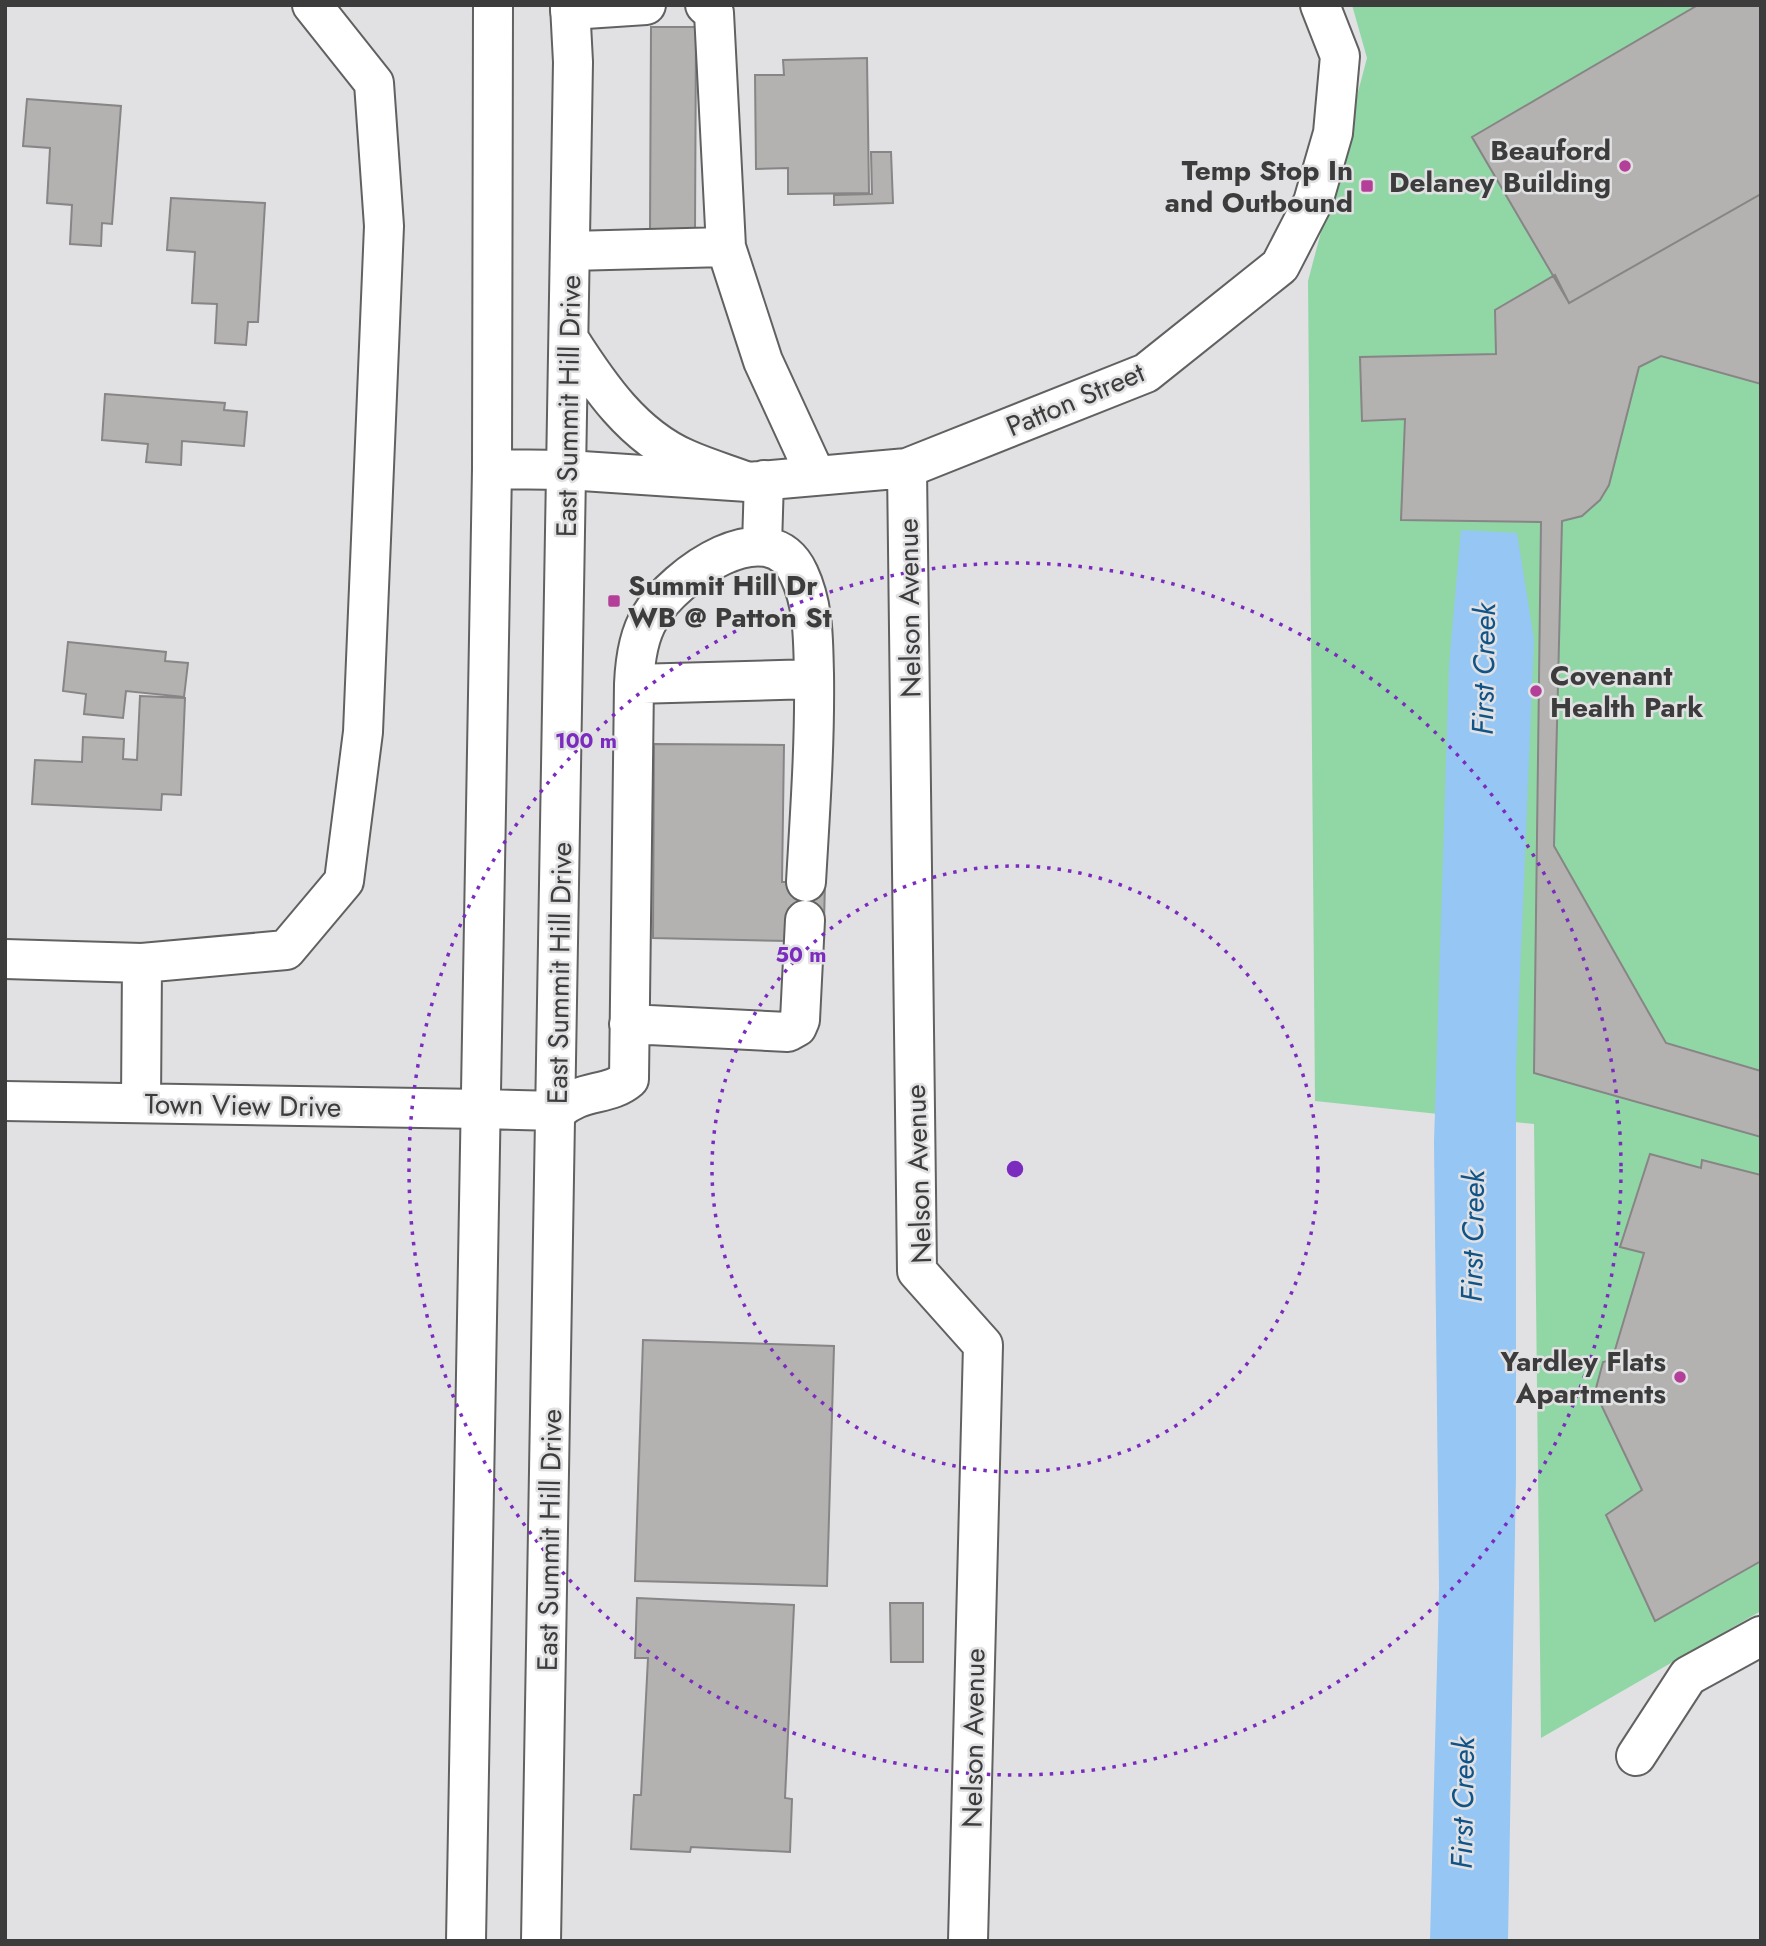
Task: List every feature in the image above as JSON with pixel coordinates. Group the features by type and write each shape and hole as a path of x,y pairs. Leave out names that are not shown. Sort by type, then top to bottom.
{"main road":[{"path":"5,959 142,963 286,950 344,881 363,732 384,226 374,83 312,5"},
{"path":"466,1941 492,469 493,5"},
{"path":"570,8 646,5"},
{"path":"705,5 714,13 726,247 763,361 816,476"},
{"name":"Patton Street","path":"492,469 567,470 756,481 907,468 1146,373 1280,266 1313,202 1333,133 1340,56 1320,5"},
{"name":"East Summit Hill Drive","path":"541,1941 569,339 573,62 570,8"},
{"path":"570,251 726,247"},
{"path":"569,339 595,380 627,417 654,441 685,459 756,481 762,545"},
{"name":"Nelson Avenue","path":"907,468 916,1271 983,1345 968,1941"},
{"path":"557,1111 581,1095 616,1087 629,1079 634,684 641,638 649,618 676,586 721,556 746,547 762,545 782,553 792,561 810,606 815,751 806,882"},
{"path":"634,684 814,679"},
{"path":"630,1011 788,1032 797,1027 801,1010 805,920"},
{"path":"141,1103 142,963"},
{"name":"Town View Drive","path":"5,1101 557,1111"},
{"path":"1636,1756 1688,1676 1761,1636"}],"green space":[{"name":"Covenant Health Park","path":"1352,5 1761,5 1761,1611 1541,1738 1534,1124 1315,1101 1308,281 1367,58"}],"water":[{"name":"First Creek","path":"1461,530 1517,533 1534,640 1516,1070 1516,1476 1508,1941 1430,1941 1439,1588 1434,1142 1449,665"}],"building":[{"name":"Beauford Delaney Building","path":"1698,5 1761,5 1761,194 1569,303 1472,137"},
{"path":"651,27 696,27 695,231 650,231"},
{"path":"867,58 869,193 788,194 788,168 756,169 755,75 784,75 783,60"},
{"path":"27,99 121,106 112,224 102,223 101,246 70,244 72,205 47,203 50,148 23,146"},
{"path":"871,152 891,152 893,203 834,205 834,195 872,194"},
{"path":"1761,194 1761,384 1661,356 1639,367 1609,485 1600,500 1582,516 1562,521 1554,846 1666,1043 1761,1071 1761,1137 1534,1073 1541,522 1401,520 1405,419 1362,421 1360,357 1496,354 1495,310 1555,275 1569,303"},
{"path":"171,198 265,203 258,322 248,322 246,345 215,343 217,304 192,303 195,252 167,250"},
{"path":"105,394 225,403 224,410 247,412 244,446 182,441 181,465 146,462 148,444 102,440"},
{"path":"68,642 166,652 165,661 188,663 184,697 126,691 123,718 84,714 86,694 63,691"},
{"path":"140,696 185,698 181,795 162,794 161,810 32,804 35,760 82,762 83,737 124,739 123,759 137,760"},
{"path":"654,744 784,745 782,882 825,882 824,923 805,920 789,941 653,938"},
{"name":"Yardley Flats Apartments","path":"1650,1154 1701,1168 1702,1160 1761,1175 1761,1561 1655,1621 1606,1515 1642,1490 1595,1392 1603,1362 1612,1360 1644,1253 1620,1247"},
{"path":"643,1340 834,1346 827,1586 635,1581"},
{"path":"637,1598 794,1605 785,1798 792,1799 790,1852 691,1847 690,1852 631,1849 634,1795 641,1795 648,1658 635,1658"},
{"path":"890,1603 923,1603 923,1662 891,1662"}],"place":[{"name":"Beauford Delaney Building","path":"1625,166"},
{"name":"Temp Stop In and Outbound","path":"1367,186"},
{"name":"Summit Hill Dr WB @ Patton St","path":"614,601"},
{"name":"Covenant Health Park","path":"1536,691"},
{"name":"Yardley Flats Apartments","path":"1680,1377"}]}
